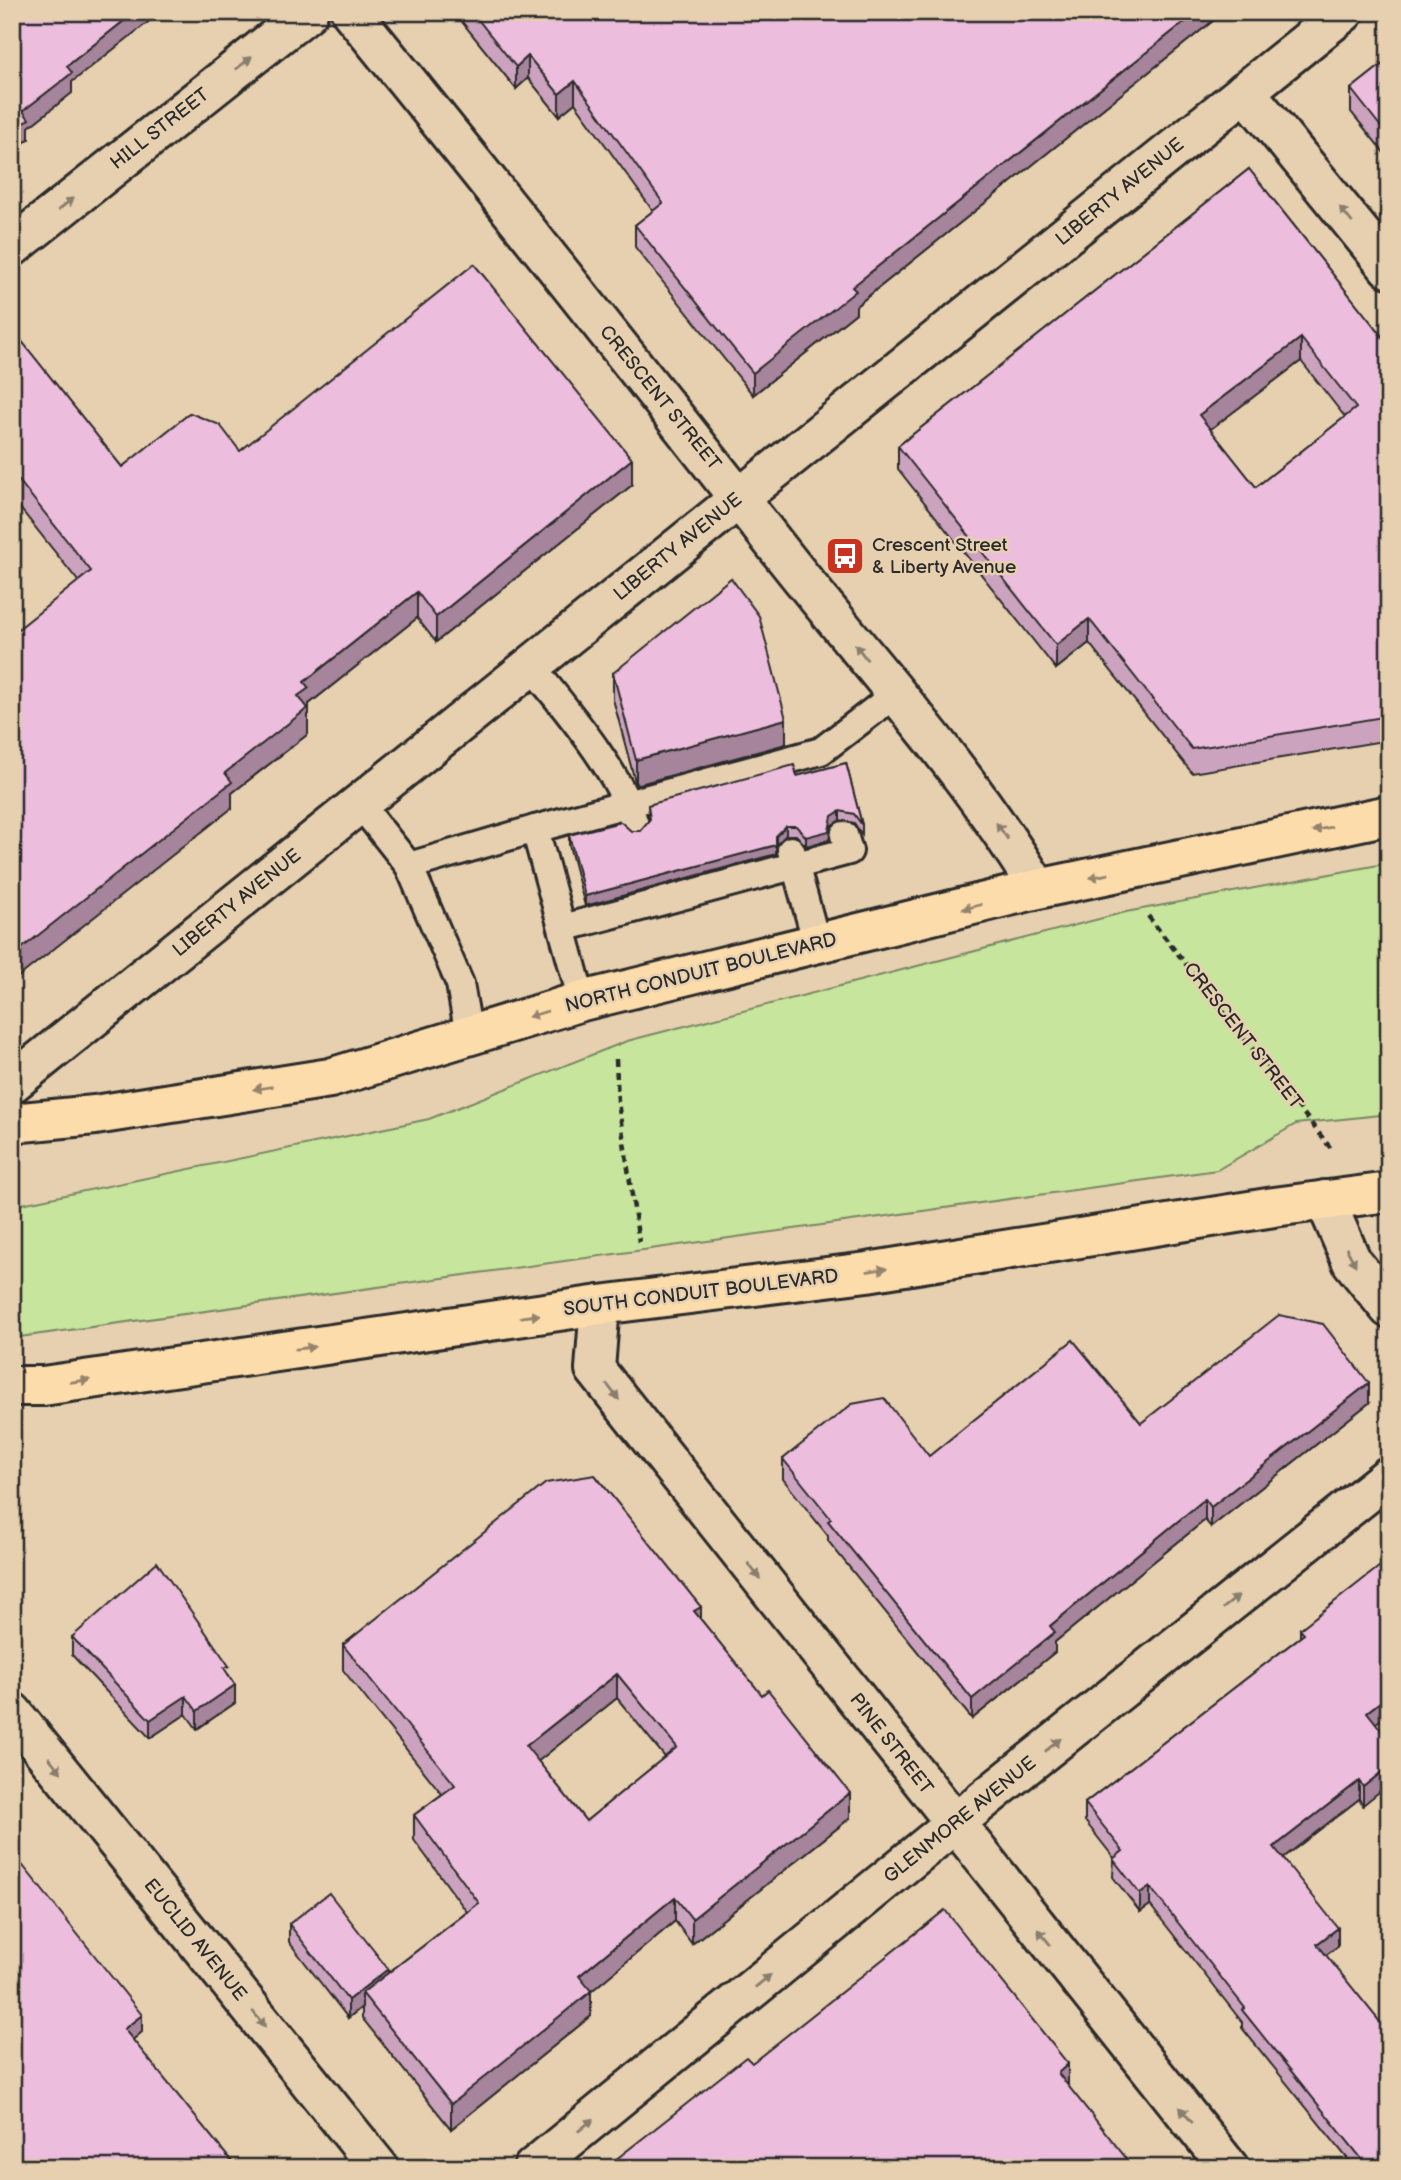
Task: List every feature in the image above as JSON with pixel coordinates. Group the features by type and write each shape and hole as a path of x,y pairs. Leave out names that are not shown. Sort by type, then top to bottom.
{"main road":[{"name":"NORTH CONDUIT BOULEVARD","path":"12,1123 95,1115 330,1078 582,1001 1038,889 1389,815"},
{"name":"SOUTH CONDUIT BOULEVARD","path":"12,1386 43,1386 600,1306 867,1272 1389,1192"}],"street":[{"name":"HILL STREET","path":"12,247 308,12"},
{"name":"CRESCENT STREET","path":"351,12 1003,830 1038,889"},
{"name":"LIBERTY AVENUE","path":"12,1083 1345,12"},
{"path":"1245,91 1389,268"},
{"path":"1325,1200 1352,1262 1389,1308"},
{"name":"PINE STREET","path":"600,1306 595,1369 954,1825 1229,2168"},
{"name":"GLENMORE AVENUE","path":"533,2168 1389,1476"},
{"name":"EUCLID AVENUE","path":"12,1712 379,2168"}],"lane":[{"path":"531,666 568,712 632,814"},
{"path":"409,866 535,829 580,828 824,762 894,695"},
{"path":"360,804 409,866 460,984 470,1035"},
{"path":"535,829 582,1001"},
{"path":"563,928 601,909 725,875 793,857 849,852 844,835"},
{"path":"793,857 817,944"}],"path":[{"name":"CRESCENT STREET","path":"1143,910 1336,1155"},
{"path":"616,1059 618,1102 639,1242"}],"green space":[{"path":"1389,863 1389,1114 1296,1124 1217,1170 12,1338 12,1206 429,1119 627,1041 1126,912"}],"building":[{"path":"12,12 135,12 67,66 72,73 23,111 29,119 12,132"},
{"path":"472,12 1197,12 852,287 856,291 753,373 635,225 663,203 575,81 559,94 528,56 516,67"},
{"path":"1389,59 1389,137 1351,89"},
{"path":"1249,169 1389,345 1389,716 1192,749 1089,619 1056,645 898,446","holes":["1301,338 1356,408 1256,487 1199,415"]},
{"path":"474,264 632,459 436,617 417,592 304,682 309,688 298,696 308,708 225,773 232,782 12,956 12,634 91,571 12,472 12,329 122,467 190,413 220,425 240,451"},
{"path":"731,578 759,616 786,719 636,760 613,673"},
{"path":"846,763 862,825 854,814 840,811 832,816 829,831 806,837 796,826 786,826 776,836 776,845 585,896 569,835 621,822 631,831 640,831 650,819 648,805 794,765 797,776"},
{"path":"1279,1315 1323,1324 1369,1383 1211,1507 1205,1499 1050,1626 1055,1632 972,1699 828,1521 831,1519 783,1459 852,1404 884,1398 929,1456 1073,1340 1141,1423"},
{"path":"595,1475 701,1607 694,1611 762,1695 768,1690 850,1793 692,1919 675,1897 579,1976 591,1991 451,2104 362,1993 479,1903 414,1815 455,1785 343,1645 546,1483","holes":["617,1674 677,1747 586,1821 526,1746"]},
{"path":"1389,1559 1389,1695 1367,1712 1389,1740 1389,1766 1363,1787 1359,1781 1274,1847 1338,1928 1317,1944 1389,2033 1389,2168 1369,2168 1242,2010 1245,2008 1150,1887 1140,1894 1113,1859 1123,1851 1085,1803 1304,1634 1300,1629"},
{"path":"157,1562 229,1666 224,1668 235,1685 197,1711 186,1696 150,1720 72,1637"},
{"path":"12,1852 142,2015 124,2029 237,2168 12,2168"},
{"path":"329,1893 388,1969 348,2000 289,1924"},
{"path":"945,1910 1068,2064 1058,2073 1134,2168 867,2168 862,2161 854,2168 605,2168 746,2057 752,2063"}],"place":[{"name":"Crescent Street & Liberty Avenue","path":"845,556"}]}
